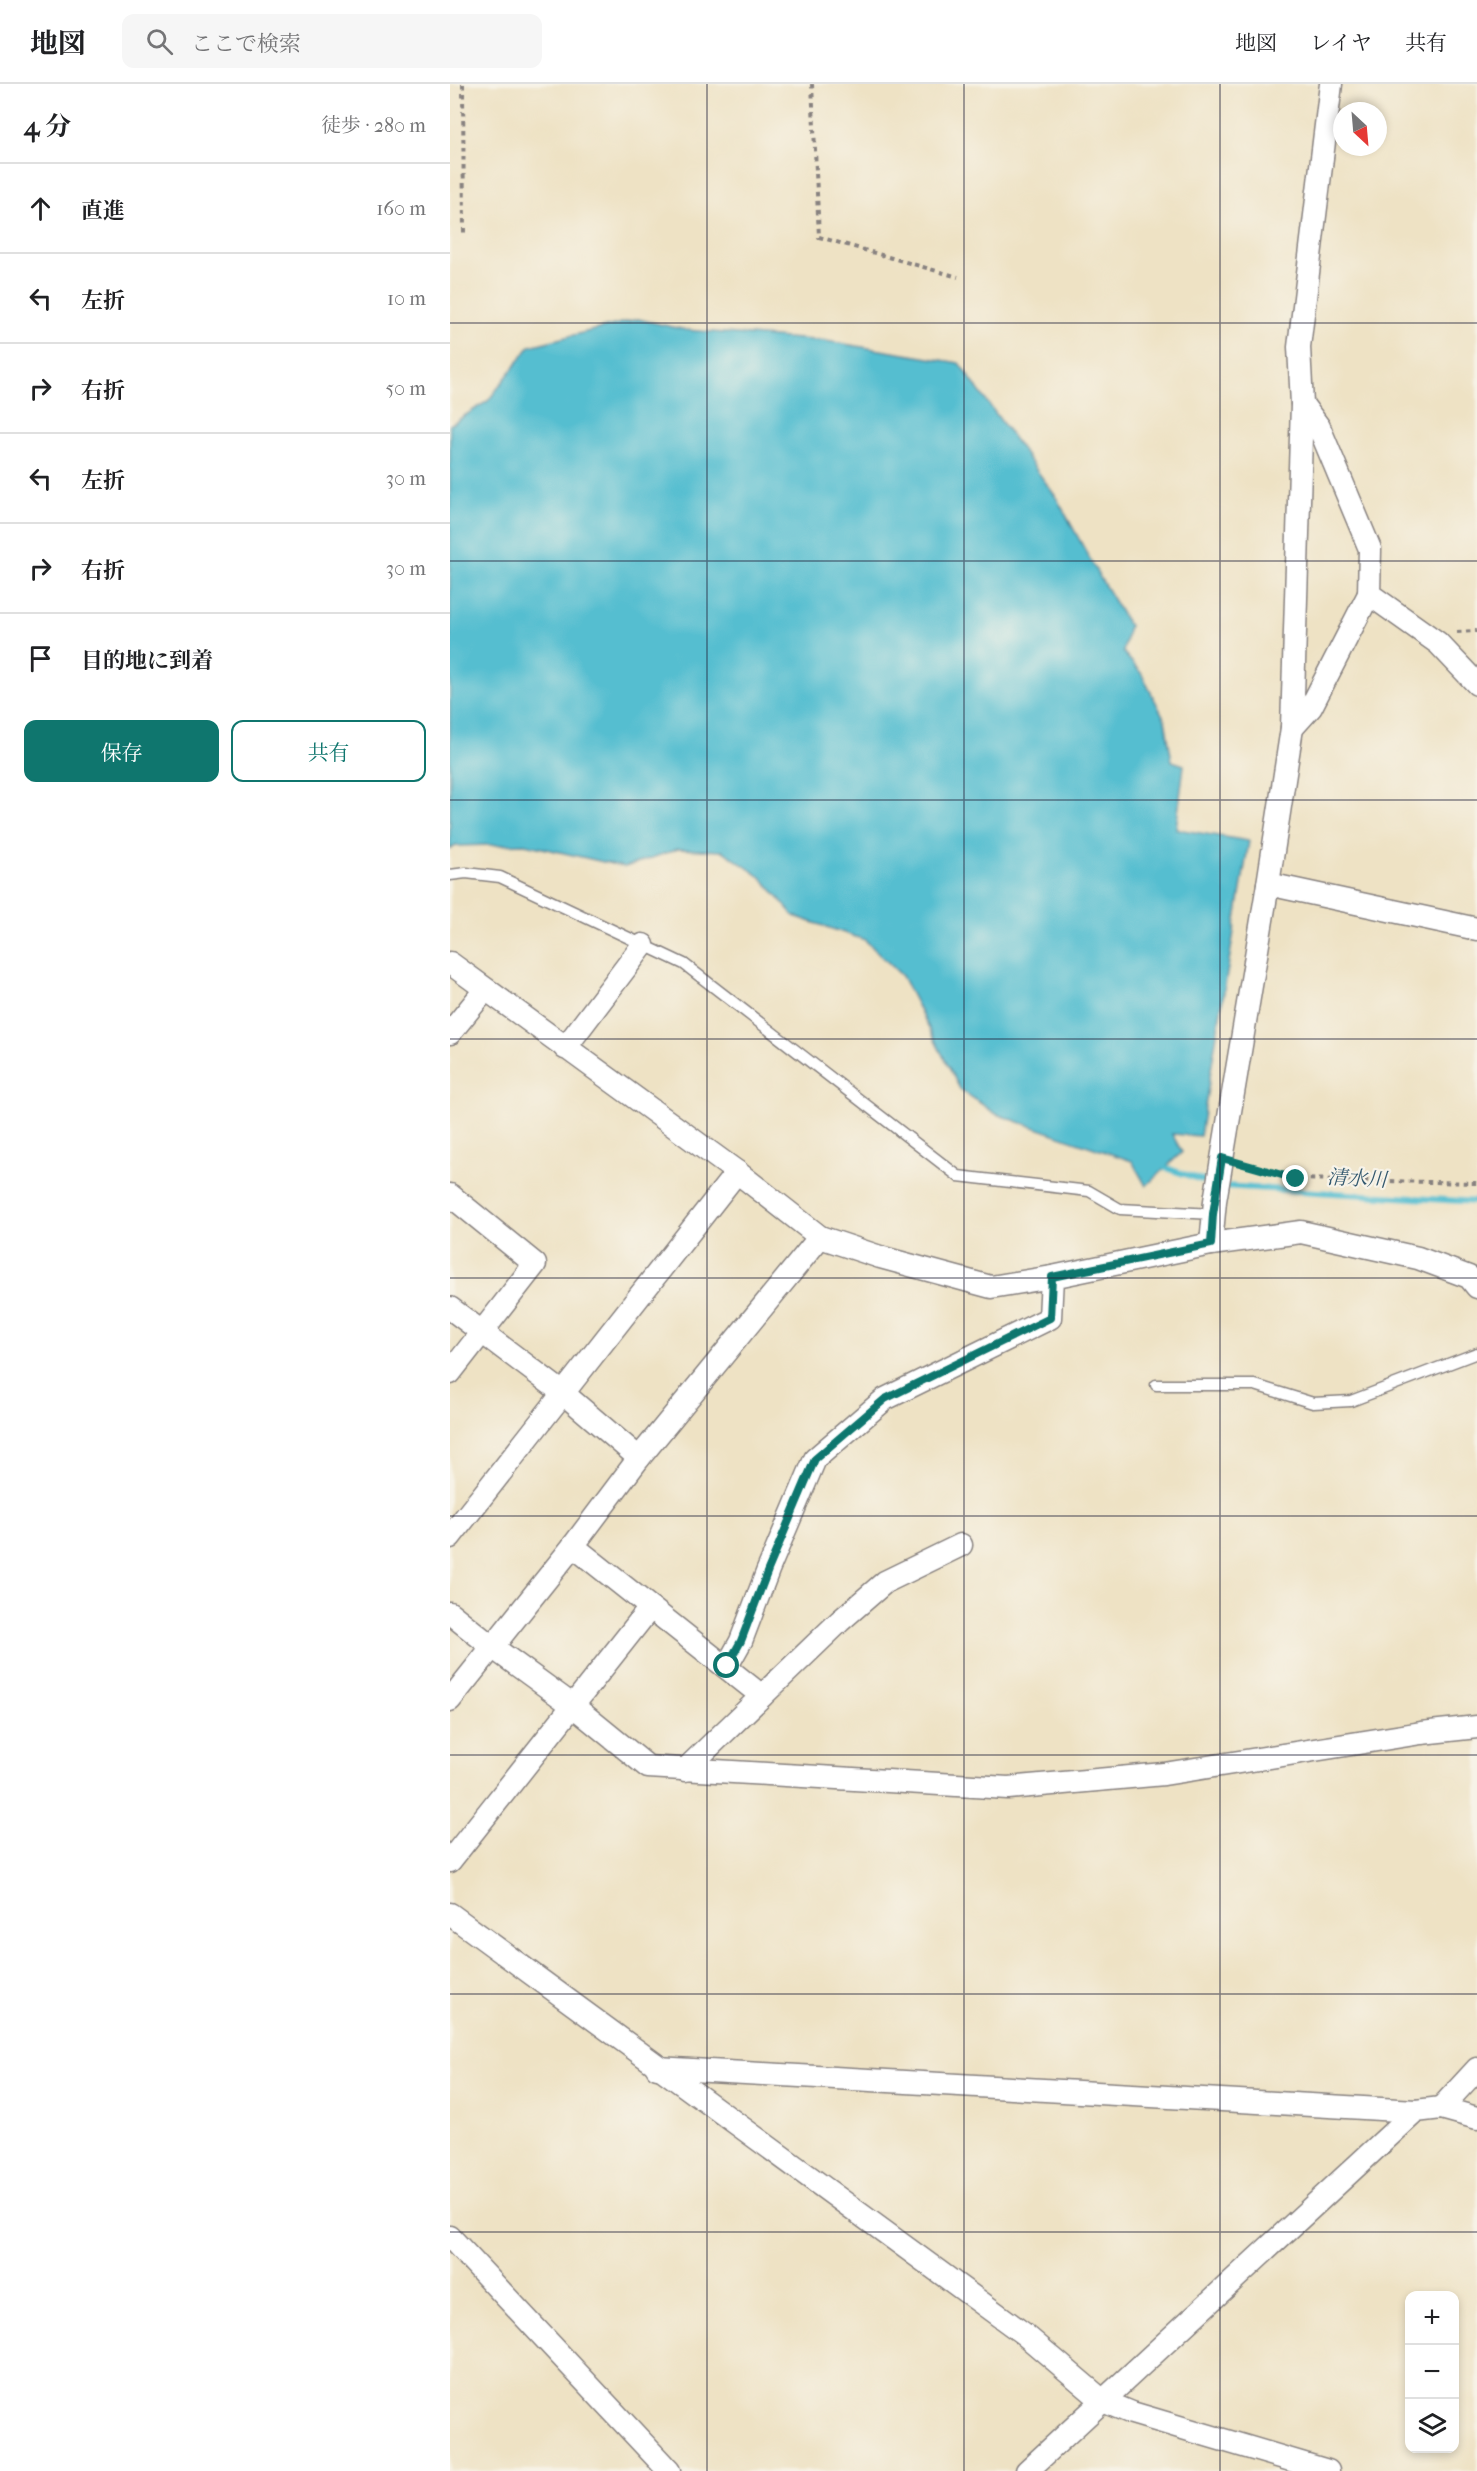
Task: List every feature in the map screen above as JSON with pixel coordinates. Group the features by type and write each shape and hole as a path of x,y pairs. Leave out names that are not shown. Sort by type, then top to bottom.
{"street":[{"path":"1211,1244 1221,1160 1292,728 1302,404 1299,347 1331,84"},
{"path":"1292,728 1311,707 1370,594 1370,549 1319,427 1302,404"},
{"path":"1370,594 1438,643 1477,684"},
{"path":"1268,884 1477,929"},
{"path":"565,1048 643,945"},
{"path":"450,963 484,990 737,1172 820,1236 880,1257 992,1287 1211,1244 1301,1232 1418,1258 1469,1277 1477,1287"},
{"path":"450,1033 484,990"},
{"path":"450,1537 737,1172"},
{"path":"450,1195 535,1264 450,1373"},
{"path":"450,1700 573,1546 639,1458 820,1236"},
{"path":"727,1666 741,1641 815,1459 885,1399 1050,1318 1052,1277"},
{"path":"450,1308 563,1393 639,1458"},
{"path":"685,1770 840,1621 885,1582 961,1545"},
{"path":"573,1546 762,1696"},
{"path":"450,1861 650,1608"},
{"path":"450,1613 572,1705 648,1767 1008,1788 1164,1774 1421,1733 1477,1727"},
{"path":"450,1914 657,2068 1024,2334 1103,2401 1132,2413 1328,2471"},
{"path":"657,2068 1416,2111 1442,2108 1477,2118"},
{"path":"1442,2108 1477,2069"},
{"path":"1027,2471 1416,2111"},
{"path":"450,2237 669,2471"}],"lane":[{"path":"450,875 466,873 500,877 684,964 958,1176 1089,1191 1120,1209 1214,1208"},
{"path":"1156,1385 1256,1385 1313,1402 1351,1401 1477,1353"}],"path":[{"path":"463,84 464,236"},
{"path":"812,84 819,237 958,277"},
{"path":"1221,1160 1296,1179 1477,1183"}],"water":[{"path":"638,319 686,330 826,341 959,363 1056,497 1129,626 1123,652 1141,673 1165,720 1172,761 1184,765 1176,829 1249,841 1200,1136 1172,1134 1182,1152 1146,1186 1132,1161 996,1114 960,1089 902,976 865,940 794,916 762,878 723,851 678,849 625,867 525,844 456,846 450,849 450,425 488,401 530,346"}],"waterway":[{"name":"清水川","path":"1166,1168 1213,1184"},
{"name":"清水川","path":"1223,1186 1477,1202"}],"route":[{"path":"727,1666 741,1641 815,1459 885,1399 1050,1318 1052,1277 1211,1244 1213,1214 1222,1158 1296,1179"}]}
